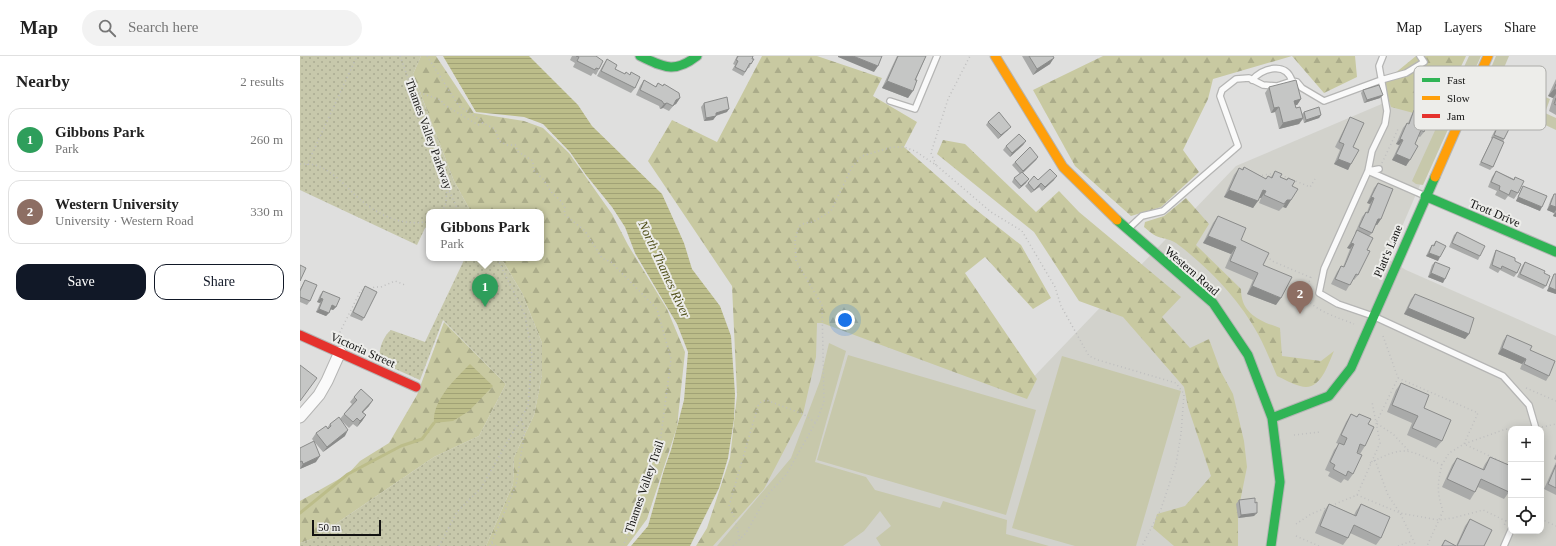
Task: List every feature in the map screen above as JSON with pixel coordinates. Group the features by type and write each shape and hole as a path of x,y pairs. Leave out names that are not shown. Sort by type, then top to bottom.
{"street":[{"path":"640,56 666,68 682,68 698,56"},
{"name":"Western Road","path":"995,56 1063,167 1127,230 1213,304 1248,355 1272,418 1280,482 1271,546"},
{"name":"Platt's Lane","path":"1484,66 1488,56"},
{"name":"Platt's Lane","path":"1272,418 1329,396 1351,368 1455,130"},
{"name":"Trott Drive","path":"1425,196 1556,252"},
{"name":"Victoria Street","path":"300,335 416,387"},
{"path":"300,416 319,395 340,352"}],"lane":[{"path":"890,101 915,109 937,56"},
{"path":"1383,56 1378,66 1386,111 1385,124 1372,151 1368,171 1324,269 1320,282 1319,293 1338,304 1373,316 1503,376 1529,405 1535,426"},
{"path":"1417,66 1424,62 1420,56"},
{"path":"1252,80 1260,72 1271,68 1283,69 1291,76 1292,81"},
{"path":"1127,230 1142,216 1163,211 1238,146 1220,96 1222,90 1236,79 1249,78 1263,85 1277,86 1292,81 1298,82 1302,88 1324,101 1381,80 1406,73 1414,68"},
{"path":"1368,171 1379,169"},
{"path":"1368,171 1425,196"},
{"path":"1504,546 1509,534"}],"path":[{"path":"307,164 357,56"},
{"name":"Thames Valley Parkway","path":"400,56 447,186 458,209"},
{"name":"Thames Valley Trail","path":"427,56 459,106 482,121 483,124 495,129 499,141 507,145 516,145 518,151 533,161 533,170 543,179 552,193 560,200 565,208 564,214 585,231 602,258 611,262 658,309 671,359 660,442 644,480 632,527 623,546"},
{"path":"936,165 931,153 948,99 970,56"},
{"path":"412,90 441,100 443,104 478,125 483,124"},
{"path":"1379,169 1399,127"},
{"path":"733,546 740,540 768,494 786,475 816,423 824,402 825,389 822,305 796,261 795,240 799,226 805,223 813,222 831,211 852,167 862,156 892,147 904,147 936,165 991,212 1022,231 1055,287 1061,306 1089,356 1176,383 1184,394 1181,434 1176,464 1162,509 1142,546"},
{"path":"300,164 315,165 337,177 368,206 393,220 406,223 426,222"},
{"path":"1254,180 1258,176 1274,172 1310,187 1315,179"},
{"path":"443,209 446,203 447,186"},
{"path":"1264,252 1272,261 1320,282"},
{"path":"439,546 456,512 481,488 528,406 532,355 525,315 498,261"},
{"path":"1311,277 1306,290 1309,302 1316,307 1354,324"},
{"path":"338,336 362,289 368,291 374,287 381,287 394,281 405,285"},
{"path":"1376,423 1398,378 1383,336"},
{"path":"1398,378 1478,413 1464,444"},
{"path":"1526,388 1556,401"},
{"path":"740,540 735,519 729,506 758,406 761,402 766,400 803,414 816,423"},
{"path":"1357,495 1380,443 1372,402"},
{"path":"490,546 516,485 525,430 520,419"},
{"path":"1376,423 1393,434 1408,450 1442,466"},
{"path":"1544,427 1556,424"},
{"path":"1427,546 1443,511 1437,492 1437,480 1442,466 1449,454 1464,444 1508,429"},
{"path":"1294,435 1320,432"},
{"path":"1464,444 1508,465"},
{"path":"1370,463 1390,452 1408,450"},
{"path":"1375,460 1388,495 1400,513 1412,541 1416,546"},
{"path":"1296,524 1311,514 1357,495 1400,513 1438,520 1453,518 1483,510 1506,521"},
{"path":"1544,520 1556,526"},
{"path":"1296,536 1319,546"},
{"path":"1398,546 1412,541"},
{"path":"492,543 496,546"}],"shaded area":[{"path":"300,56 421,56 413,74 454,181 469,209 426,209 426,228 417,245 300,190"},
{"path":"1469,56 1481,56 1477,66 1464,66"},
{"path":"1496,56 1509,56 1505,66 1492,66"},
{"path":"1546,97 1550,99 1546,110"},
{"path":"1391,100 1414,110 1414,130 1444,130 1388,259 1406,270 1556,336 1556,546 704,546 740,430 741,293 1022,389 1236,166"},
{"path":"1546,113 1556,118 1556,130 1546,125"},
{"path":"1435,130 1448,130 1423,185 1416,184 1412,181"},
{"path":"464,261 503,261 522,293 542,343 542,375 534,415 514,457 513,484 486,546 300,546 300,543 315,538 434,457 479,436 506,384 443,320 420,380 384,364 379,359 382,343 391,330 425,342"},
{"path":"829,343 846,351 815,462 866,477 875,490 940,508 943,501 1007,520 1006,534 1049,546 881,546 876,538 891,526 880,511 864,531 843,546 717,546 791,458 820,381"},
{"path":"848,355 1036,410 1006,515 817,460"},
{"path":"1062,356 1181,391 1136,546 1075,546 1012,528"}],"green space":[{"path":"421,56 436,56 474,113 524,121 543,128 569,153 612,214 628,245 667,309 685,352 677,427 647,519 627,546 486,546 513,484 514,457 534,415 542,375 542,343 522,293 503,261 544,261 544,209 469,209 454,181 413,74"},
{"path":"762,56 817,56 882,78 873,96 917,122 904,147 970,205 1021,245 1051,298 1033,309 985,257 965,273 1037,379 1027,399 822,323 817,323 816,357 803,414 764,489 713,546 696,546 707,528 730,458 737,395 732,286 648,161 672,120 717,142"},
{"path":"1103,56 1292,56 1213,79 1208,99 1183,150 1199,172 1161,207 1131,216 1075,166 1033,90"},
{"path":"1292,56 1355,56 1357,77 1324,93"},
{"path":"1416,56 1466,56 1461,66 1414,66 1414,113 1391,107 1383,83"},
{"path":"943,140 965,144 1036,212 1059,191 1079,212 1181,297 1162,317 1190,348 1209,339 1221,372 1233,394 1244,441 1247,467 1238,512 1238,546 1174,546 1153,528 1157,514 1185,506 1211,476 1188,407 1184,387 1123,317 1079,301 1034,232 937,154"},
{"path":"1186,198 1209,224 1196,245 1241,289 1244,305 1253,315 1280,328 1282,356 1321,361 1334,351 1326,370 1313,385 1307,387 1300,386 1277,376 1258,334 1242,308 1222,284 1200,262 1176,243 1156,236 1144,227 1145,222 1164,216"},
{"path":"444,322 506,384 479,436 434,457 315,538 300,543 300,501 348,474 360,461 389,443 417,395"}],"water":[{"name":"North Thames River","path":"443,56 529,56 578,105 592,126 662,194 684,243 692,269 720,306 731,336 735,394 734,419 728,458 719,488 690,546 631,546 648,526 671,450 684,400 688,352 677,324 635,253 625,227 612,207 586,175 570,152 543,124 524,117 476,112"},
{"path":"470,364 493,386 469,411 453,421 434,423 434,415 441,399 451,383"}],"building":[{"path":"576,56 596,56 603,61 599,69 596,68 595,70 577,61 579,57"},
{"path":"738,56 753,56 752,59 754,59 745,72 735,67 738,61 736,60"},
{"path":"853,56 882,56 878,66"},
{"path":"898,56 926,56 915,80 917,80 913,91 887,81"},
{"path":"1029,56 1053,56 1054,58 1037,69"},
{"path":"607,59 617,65 615,69 625,74 626,72 630,75 631,72 640,77 635,88 601,71"},
{"path":"644,80 656,87 658,83 663,86 664,84 679,93 680,98 676,100 673,106 667,103 664,104 662,101 640,90"},
{"path":"1296,80 1301,99 1294,101 1296,108 1300,107 1303,118 1283,123 1279,107 1274,108 1269,87"},
{"path":"1379,85 1383,95 1367,100 1363,90"},
{"path":"727,97 729,109 716,113 716,116 706,118 704,103"},
{"path":"1319,107 1321,115 1306,120 1304,112"},
{"path":"1414,110 1414,130 1421,130 1415,144 1418,146 1410,160 1396,154 1403,140 1400,139 1407,123 1409,124"},
{"path":"999,112 1011,127 1001,135 988,122"},
{"path":"1350,117 1364,123 1353,147 1359,150 1351,164 1338,159 1344,144 1339,142"},
{"path":"1496,130 1508,130 1504,139 1494,135"},
{"path":"1019,134 1026,141 1012,153 1006,146"},
{"path":"1493,137 1504,142 1493,167 1481,162"},
{"path":"1030,147 1038,157 1023,171 1015,162"},
{"path":"1244,167 1266,179 1268,176 1272,178 1275,171 1282,174 1280,177 1295,181 1292,186 1298,189 1291,200 1287,200 1284,204 1264,195 1266,191 1263,190 1258,201 1229,190 1239,168 1243,170"},
{"path":"1050,169 1057,176 1045,187 1041,183 1034,190 1028,183 1034,176 1038,180"},
{"path":"1496,171 1514,180 1515,177 1524,181 1518,193 1511,190 1509,195 1499,190 1500,186 1491,182"},
{"path":"1022,172 1029,179 1021,186 1014,178"},
{"path":"1378,183 1393,189 1381,219 1378,219 1372,233 1359,227 1366,212 1368,213 1374,198 1371,197"},
{"path":"1523,186 1547,196 1542,207 1518,197"},
{"path":"1554,194 1556,194 1556,207 1550,205"},
{"path":"1218,216 1246,228 1241,240 1269,253 1263,265 1292,277 1281,298 1252,286 1258,273 1230,261 1236,247 1208,236"},
{"path":"1357,230 1373,238 1367,250 1370,251 1358,275 1356,274 1350,285 1335,279 1341,266 1344,267 1354,244 1351,243"},
{"path":"1457,232 1485,246 1480,256 1452,243"},
{"path":"1436,241 1446,246 1440,257 1429,253 1432,245 1434,246"},
{"path":"1496,250 1515,258 1515,261 1521,264 1517,273 1502,266 1501,269 1492,265"},
{"path":"1435,262 1450,268 1445,279 1431,273"},
{"path":"1525,262 1545,271 1544,273 1550,276 1546,286 1520,274"},
{"path":"300,265 306,268 300,281"},
{"path":"1554,274 1556,274 1556,290 1549,287"},
{"path":"305,280 317,285 310,301 300,297 300,291"},
{"path":"365,286 377,292 364,318 353,312"},
{"path":"323,291 340,298 336,307 332,305 329,313 319,309 323,299 320,298"},
{"path":"1415,294 1474,318 1469,334 1408,308"},
{"path":"1507,335 1532,346 1530,350 1555,361 1549,376 1524,364 1526,359 1502,348"},
{"path":"300,365 317,378 300,401"},
{"path":"1401,383 1429,395 1424,408 1451,420 1442,441 1412,428 1418,416 1392,405"},
{"path":"361,389 373,400 362,412 366,415 360,421 357,418 353,422 344,414 357,400 354,397"},
{"path":"1351,414 1357,417 1359,414 1371,419 1368,424 1374,427 1365,446 1360,444 1357,453 1362,455 1353,474 1348,471 1346,476 1333,469 1335,465 1330,462 1339,443 1344,445 1347,438 1341,435"},
{"path":"339,417 348,430 327,447 316,433 326,426 328,429 331,426 330,424"},
{"path":"314,441 320,456 303,464 302,461 300,462 300,448"},
{"path":"1490,457 1508,465 1508,492 1481,479 1475,492 1447,479 1457,458 1484,470"},
{"path":"1556,465 1556,488 1548,484"},
{"path":"1255,498 1255,503 1257,502 1257,513 1241,515 1239,500"},
{"path":"1329,504 1356,516 1361,504 1390,517 1381,538 1354,525 1348,538 1320,526"},
{"path":"1470,519 1492,530 1484,546 1457,546"},
{"path":"1445,540 1456,546 1442,546"}],"waterway":[{"path":"300,513 348,474 401,446 422,439 434,423"}],"traffic: fast":[{"path":"640,56 669,67 682,65 697,56"},
{"path":"1272,418 1329,396 1351,368 1435,177"},
{"path":"1425,196 1556,252"},
{"path":"1117,220 1213,303 1248,355 1272,418 1280,482 1271,546"}],"traffic: slow":[{"path":"995,56 1063,167 1117,220"},
{"path":"1484,66 1488,56"},
{"path":"1435,177 1456,130"}],"traffic: jam":[{"path":"300,335 416,387"}],"place":[{"name":"Gibbons Park","path":"485,307"},
{"name":"Western University","path":"1300,314"}]}
